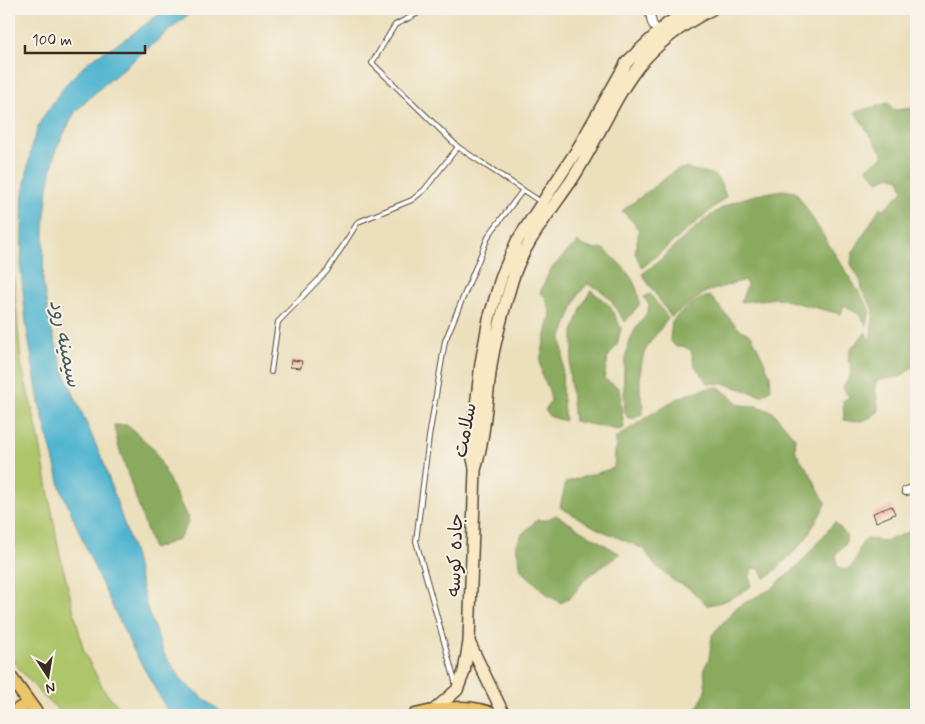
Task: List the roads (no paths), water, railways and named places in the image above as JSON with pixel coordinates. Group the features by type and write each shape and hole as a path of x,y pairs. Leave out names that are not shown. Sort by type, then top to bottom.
{"main road":[{"name":"سلامت","path":"475,470 482,450 492,363 512,278 525,251 551,208 576,173 630,79 661,37 690,9"},
{"name":"سلامت","path":"475,470 471,450 481,363 489,319 502,275 517,241 577,150 627,62 661,37 712,9"},
{"path":"541,202 551,208"},
{"name":"جاده کوسه","path":"457,690 462,682 469,642 475,470"},
{"name":"جاده کوسه","path":"469,642 504,715"},
{"path":"9,675 38,715"},
{"path":"435,713 457,690"},
{"path":"9,715 29,703"},
{"path":"29,703 45,715"},
{"path":"415,715 462,707 494,715"}],"street":[{"path":"649,9 661,37"},
{"path":"906,491 916,488"}],"lane":[{"path":"426,9 395,25 372,63 458,147 541,202"},
{"path":"271,372 278,322 327,272 358,222 412,200 424,190 458,147"},
{"path":"457,690 416,541 428,447 444,341 489,234 523,190"}],"water":[{"path":"166,9 195,9 99,89 75,112 56,149 48,187 44,228 43,282 50,325 66,377 103,461 134,554 147,609 165,656 183,682 225,715 170,715 133,649 99,578 61,489 39,402 26,323 21,270 23,194 32,144 41,120 66,84 90,60 127,38"}],"water label":[{"name":"سیمینه رود","path":"66,343"}]}
